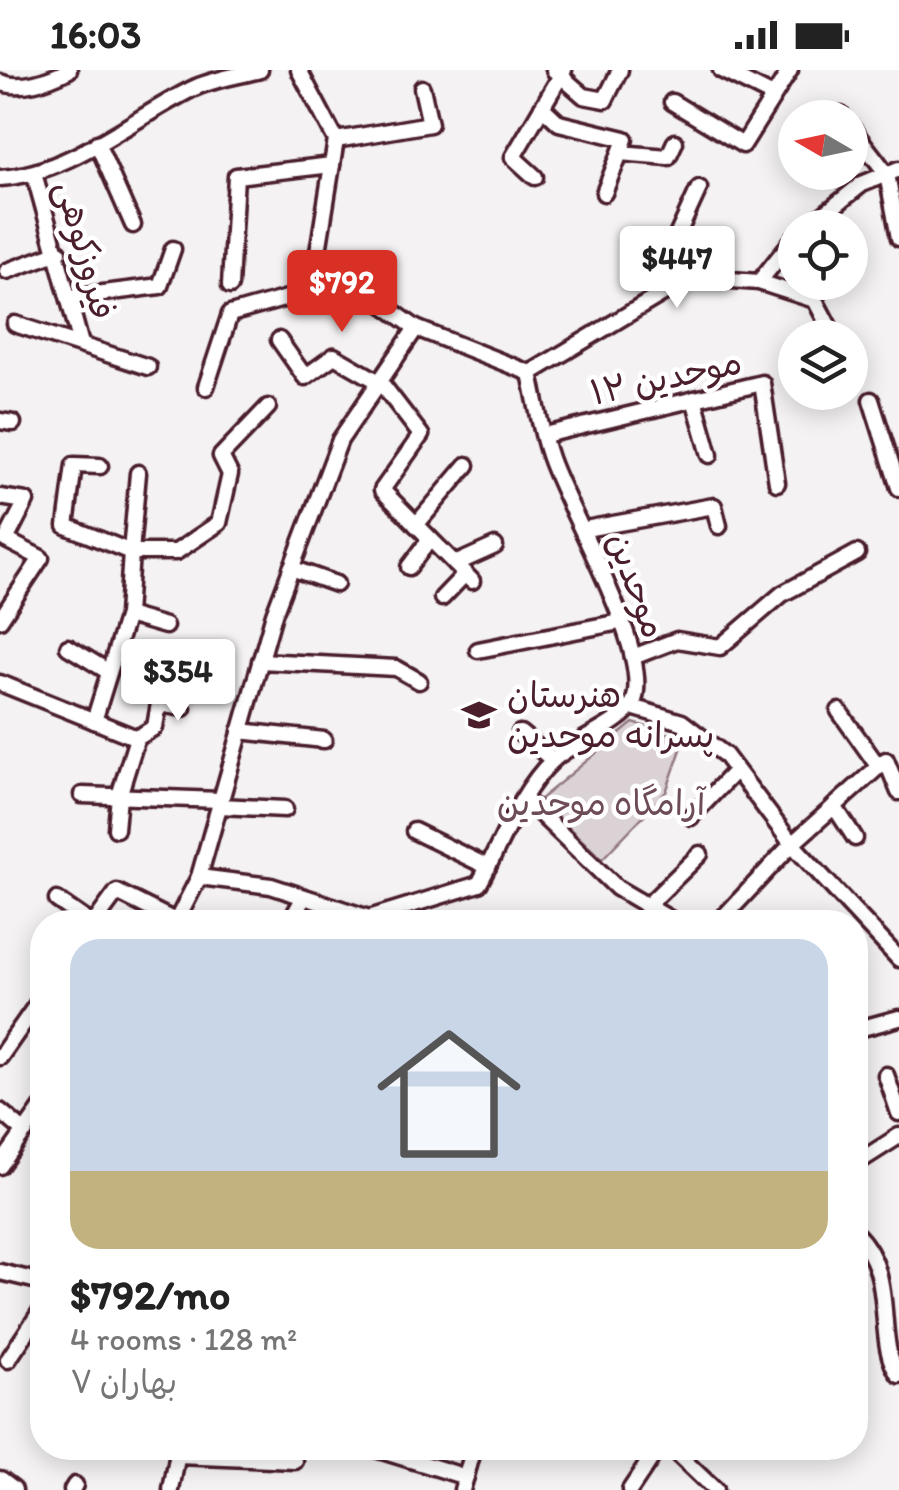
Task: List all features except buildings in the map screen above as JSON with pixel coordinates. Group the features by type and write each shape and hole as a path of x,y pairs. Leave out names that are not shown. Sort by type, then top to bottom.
{"main road":[{"path":"0,1481 12,1490"}],"street":[{"path":"0,82 10,87 52,79 69,70"},
{"path":"0,178 34,172 97,143 195,87 260,70"},
{"path":"299,70 336,140 317,258 416,328 530,373 690,277 760,282 815,300 826,320"},
{"path":"535,177 513,158 559,72 584,96 606,100 620,70"},
{"path":"720,70 773,96"},
{"path":"672,102 743,145 790,70"},
{"path":"336,140 430,124 422,88"},
{"path":"542,107 559,123 624,139 604,193"},
{"path":"620,153 668,156 676,142"},
{"path":"97,143 133,225"},
{"path":"868,144 893,171 899,238"},
{"path":"230,286 236,176 332,166"},
{"path":"829,210 862,184 893,171"},
{"name":"فیروزکوهی","path":"34,172 59,252 81,344"},
{"path":"699,188 676,238 717,279"},
{"path":"71,296 160,286 173,248"},
{"path":"8,271 59,252"},
{"path":"760,282 778,258"},
{"path":"206,387 230,314 305,293 322,261"},
{"path":"15,324 148,367"},
{"path":"182,910 199,877 260,661 291,568 340,440 416,328"},
{"path":"279,340 305,376 334,356 381,383 422,435 382,490 464,573"},
{"name":"موحدین","path":"530,373 549,456 585,530 633,657 637,687 632,707"},
{"name":"موحدین ۱۲","path":"545,434 762,383 778,482"},
{"path":"694,399 710,454"},
{"path":"871,400 899,488"},
{"path":"100,466 74,465 66,526 132,552 176,552 218,523 230,474 222,456 268,408"},
{"path":"416,525 467,465"},
{"path":"94,720 127,615 138,473"},
{"path":"0,497 26,501 6,540 41,558 0,620"},
{"path":"585,530 714,506 719,526"},
{"path":"409,567 430,539"},
{"path":"442,598 494,546"},
{"path":"633,657 677,640 720,647 782,594 857,553"},
{"path":"291,568 336,584"},
{"path":"127,615 165,626"},
{"path":"478,650 620,622"},
{"path":"68,648 109,672"},
{"path":"260,661 396,668 419,681"},
{"path":"116,829 119,796 137,738 155,727 164,674"},
{"path":"0,683 137,738"},
{"path":"159,704 183,708"},
{"path":"399,910 479,884 526,800 554,760 632,707 682,722 724,754 792,844 853,910"},
{"path":"839,711 878,766"},
{"path":"240,731 324,740"},
{"path":"520,732 554,760"},
{"path":"730,910 792,844 886,760 899,792"},
{"path":"691,817 736,770"},
{"path":"82,795 285,809"},
{"path":"526,800 617,888 647,910"},
{"path":"834,806 855,838"},
{"path":"414,830 488,867"},
{"path":"652,910 700,854"},
{"path":"199,877 271,886 340,910"},
{"path":"102,910 117,892 152,910"},
{"path":"297,910 304,897"},
{"path":"57,900 73,910"},
{"path":"868,926 899,959"},
{"path":"0,1058 30,1014"},
{"path":"868,1026 899,1018"},
{"path":"886,1075 899,1113"},
{"path":"0,1111 25,1132"},
{"path":"0,1166 30,1125"},
{"path":"868,1156 899,1136"},
{"path":"868,1246 886,1303 896,1370"},
{"path":"0,1272 30,1279"},
{"path":"8,1360 30,1327"},
{"path":"171,1490 177,1460"},
{"path":"282,1460 295,1461"},
{"path":"404,1460 464,1483"},
{"path":"630,1490 650,1460"},
{"path":"684,1460 715,1490"}],"green space":[{"name":"آرامگاه موحدین","path":"633,723 685,738 666,792 602,859 539,800"}],"place":[{"name":"هنرستان پسرانه موحدین","path":"479,715"}]}
